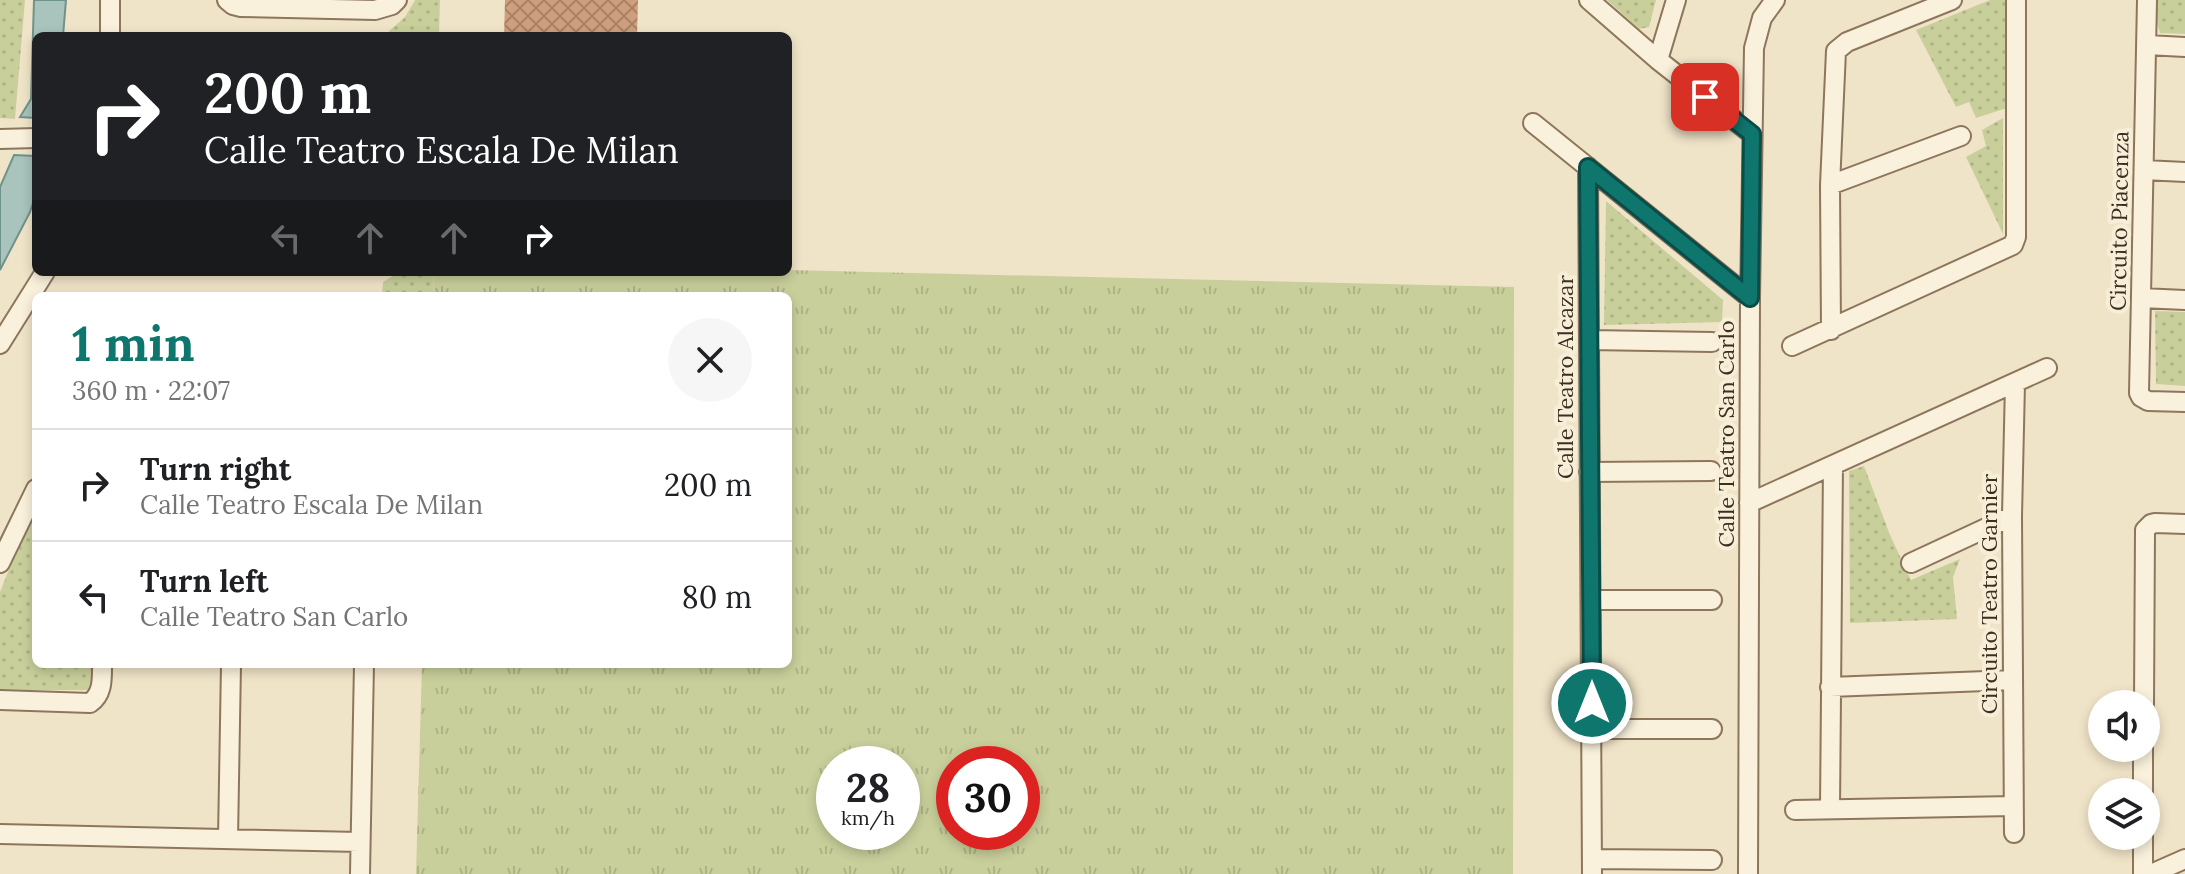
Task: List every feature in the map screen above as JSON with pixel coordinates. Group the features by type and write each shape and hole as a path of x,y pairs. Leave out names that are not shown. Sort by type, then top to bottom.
{"street":[{"path":"110,0 110,32"},
{"path":"227,0 241,7 375,10 392,5 397,0"},
{"path":"1589,0 1658,60 1752,134"},
{"path":"1658,60 1676,0"},
{"name":"Calle Teatro San Carlo","path":"1748,874 1754,48 1762,18 1775,0"},
{"path":"1831,330 1830,185 1836,51 1847,42 1952,0"},
{"path":"1792,346 2010,248 2015,242 2016,0"},
{"name":"Circuito Piacenza","path":"2147,0 2139,393 2148,401 2185,402"},
{"path":"2147,45 2185,47"},
{"path":"1533,123 1750,298"},
{"path":"1830,185 1961,136"},
{"path":"0,139 32,138"},
{"name":"Calle Teatro Alcazar","path":"1588,167 1592,866"},
{"path":"2144,170 2185,172"},
{"path":"0,344 32,293"},
{"path":"2141,298 2185,300"},
{"path":"1589,340 1712,342"},
{"path":"1749,503 2047,368"},
{"name":"Circuito Teatro Garnier","path":"2014,833 2012,516 2015,383"},
{"path":"1830,809 1833,465"},
{"path":"1589,472 1711,471"},
{"path":"0,563 32,497"},
{"path":"1911,563 2012,516"},
{"path":"2144,690 2145,530 2155,523 2185,524"},
{"path":"1592,600 1712,600"},
{"path":"0,700 90,703 100,691 102,668"},
{"path":"228,839 231,668"},
{"path":"360,874 364,668"},
{"path":"1830,687 2012,680"},
{"path":"1592,729 1712,729"},
{"path":"1795,810 2013,806"},
{"path":"0,834 360,842"},
{"path":"2143,850 2143,874"},
{"path":"2151,874 2185,859"},
{"path":"1592,866 1712,860"}],"green space":[{"path":"0,0 25,0 15,119 0,118"},
{"path":"415,0 440,0 439,32 389,32 405,17"},
{"path":"1607,0 1656,0 1649,27 1639,29"},
{"path":"1990,0 2008,0 2007,108 1976,118 1969,102 1956,107 1916,30"},
{"path":"2157,0 2185,0 2185,34 2160,33 2156,19"},
{"path":"2003,118 2003,234 1966,157 1986,146 1982,130"},
{"path":"1606,201 1723,300 1722,322 1604,325"},
{"path":"792,270 1514,287 1513,874 416,874 422,668 792,668 792,292 433,292 434,276 792,276"},
{"path":"393,276 434,276 433,292 382,292 383,282"},
{"path":"2155,311 2185,312 2185,386 2156,384"},
{"path":"1864,466 1911,580 1960,559 1953,577 1957,619 1850,623 1849,471"},
{"path":"32,520 32,668 91,668 91,690 0,690 0,592"}],"water":[{"path":"34,0 66,0 63,32 33,32"},
{"path":"32,66 32,118 20,117 31,99"},
{"path":"14,155 32,156 32,206 0,270 0,187"}],"building":[{"path":"505,0 638,0 637,32 504,32"}],"route":[{"path":"1592,703 1588,167 1750,298 1752,134 1705,97"}]}
